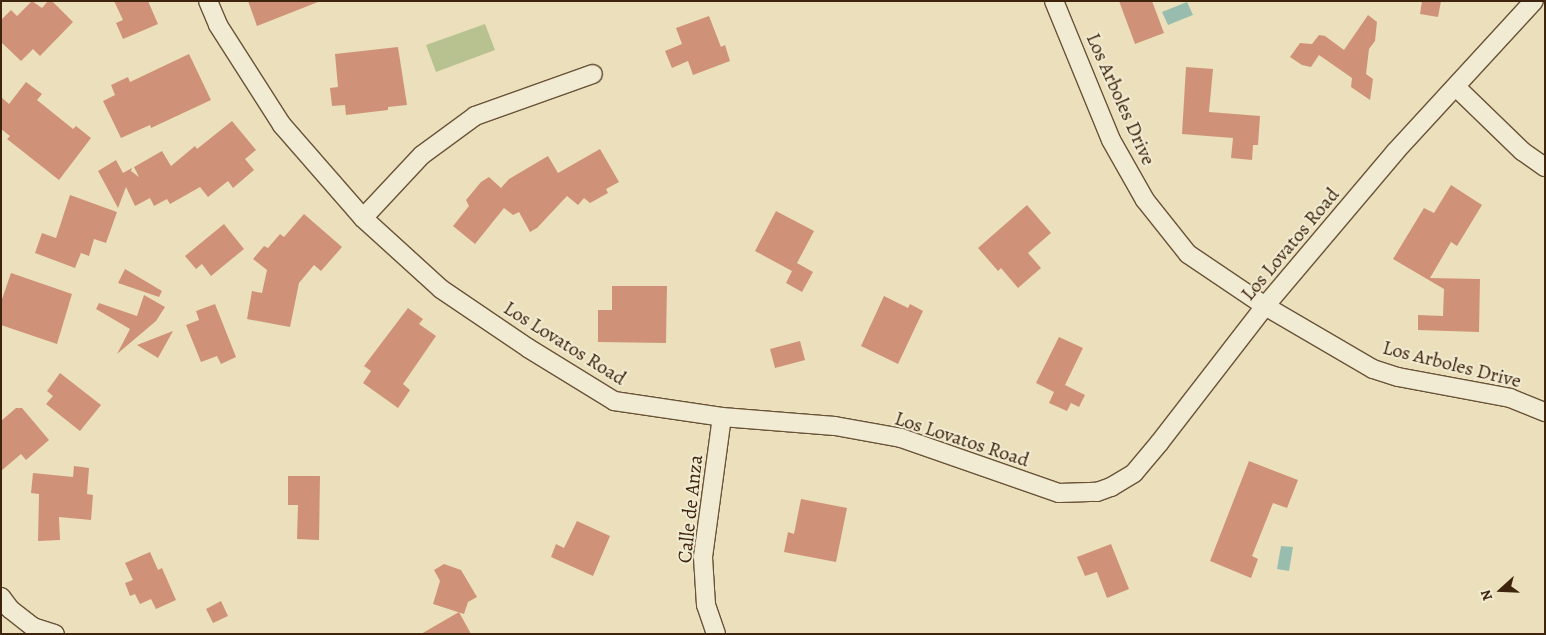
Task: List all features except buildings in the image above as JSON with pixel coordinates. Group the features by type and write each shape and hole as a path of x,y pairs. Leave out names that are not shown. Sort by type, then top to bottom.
{"street":[{"name":"Los Lovatos Road","path":"208,1 218,25 282,125 363,218 441,288 528,348 614,402 722,417 835,426 901,438 1059,492 1097,492 1111,487 1134,473 1265,306 1395,152 1534,1"},
{"name":"Los Arboles Drive","path":"1054,1 1111,140 1145,200 1188,254 1265,306 1373,369 1398,377 1510,398 1545,412"},
{"path":"363,218 422,155 475,116 593,74"},
{"path":"1456,87 1522,151 1545,167"},
{"name":"Calle de Anza","path":"716,634 706,605 703,557 722,417"},
{"path":"1,597 10,609 33,628 55,634"}],"green space":[{"path":"485,24 495,50 436,72 426,45"}],"shaded area":[{"path":"1187,2 1193,15 1168,25 1162,12"},
{"path":"1281,546 1293,547 1289,571 1277,569"}]}
